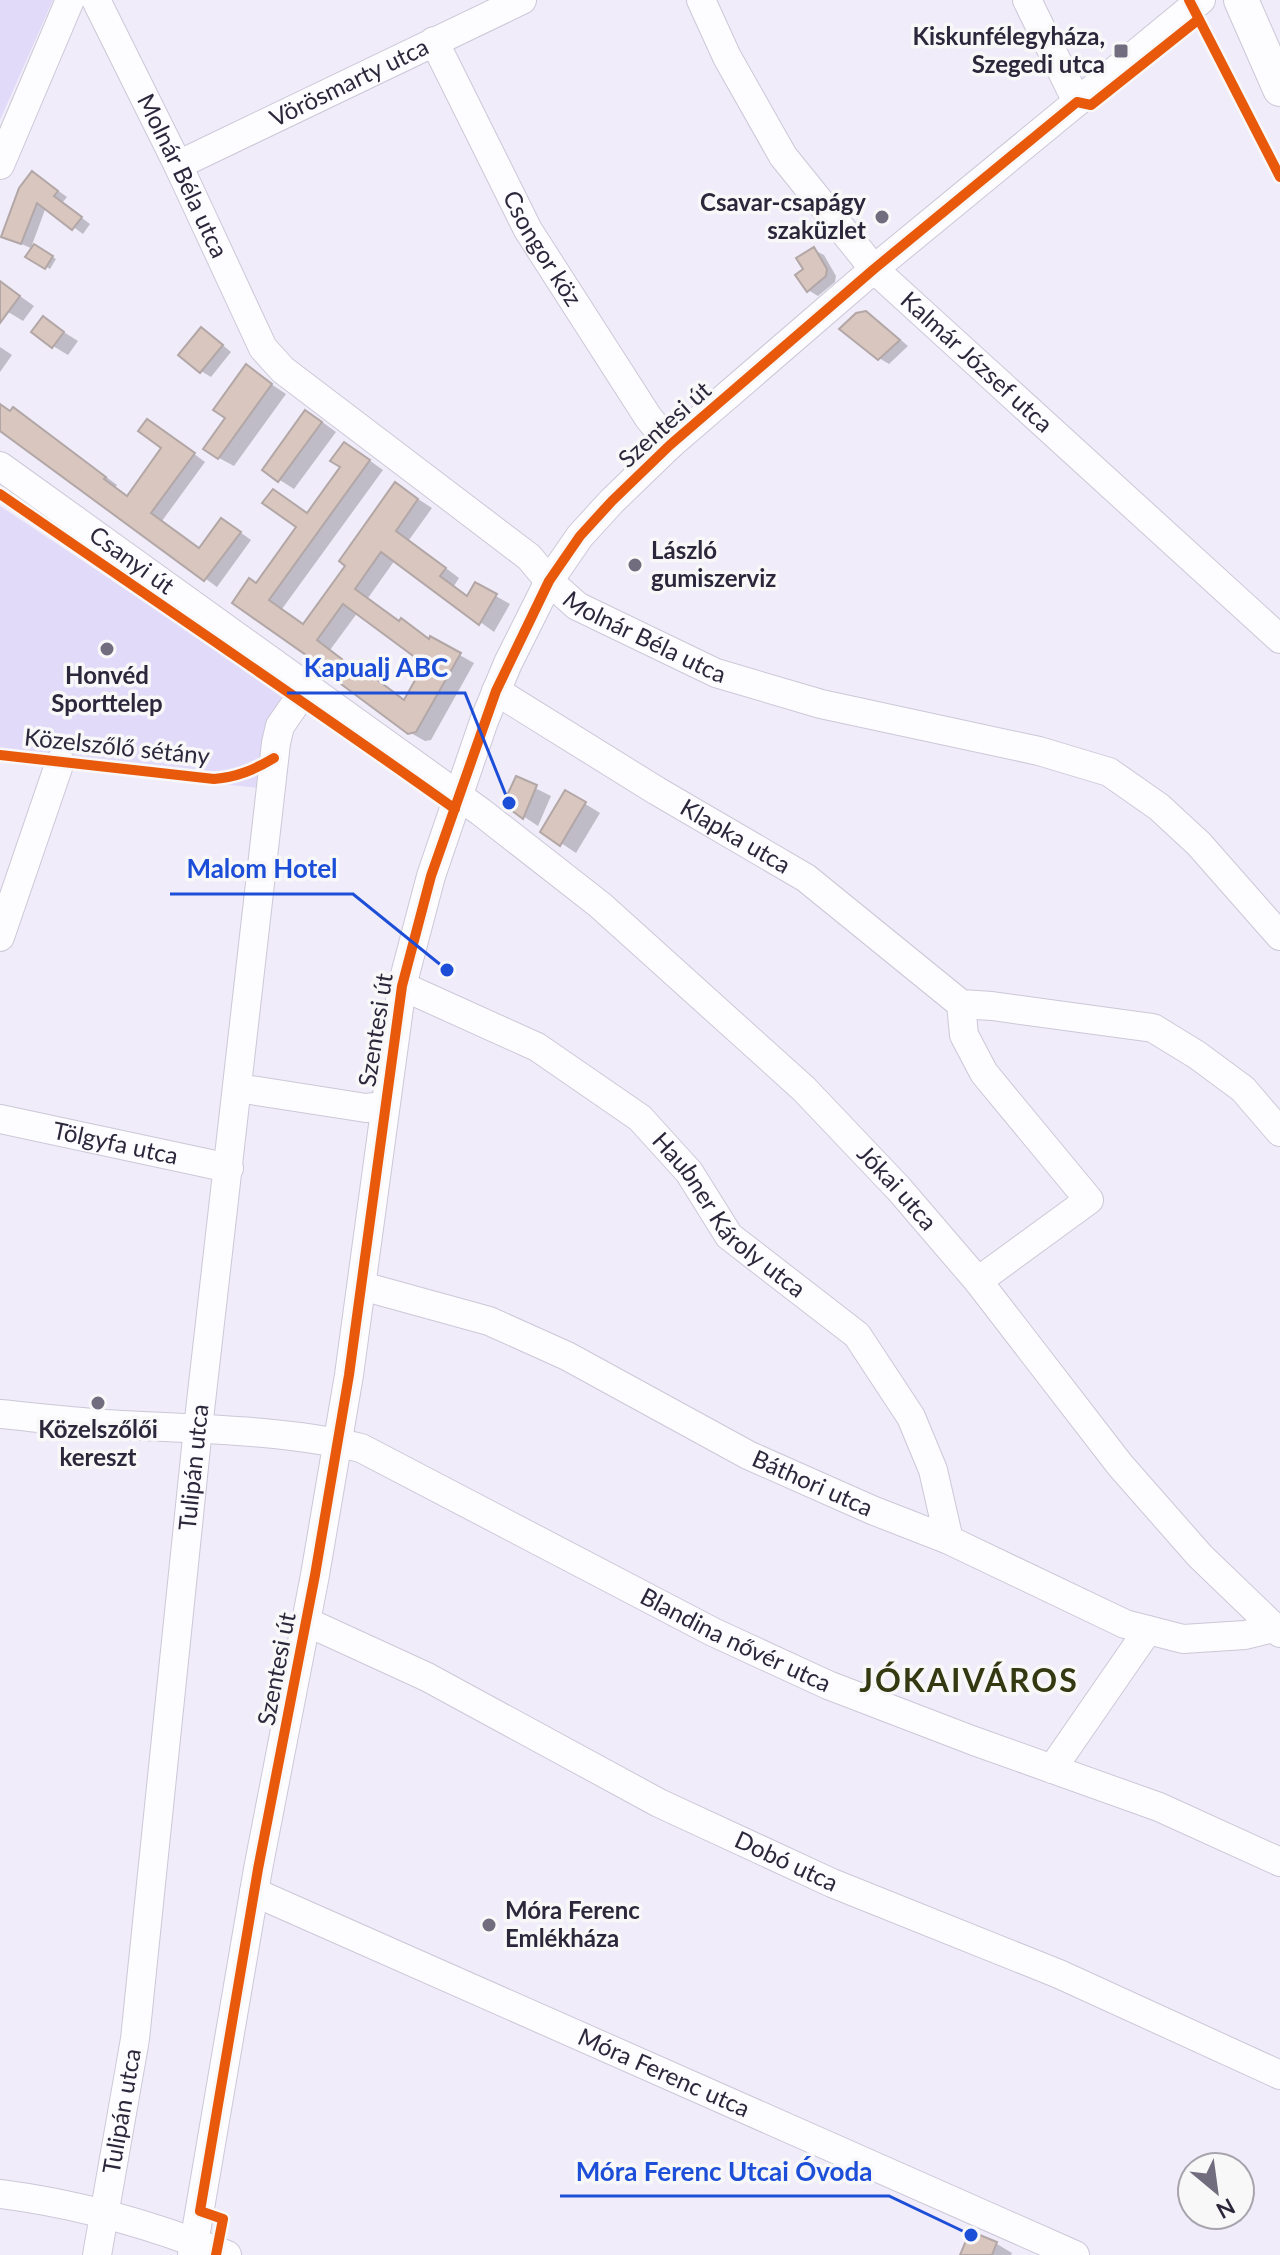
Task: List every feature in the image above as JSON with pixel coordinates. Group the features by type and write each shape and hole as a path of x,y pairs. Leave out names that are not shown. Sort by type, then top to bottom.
{"main road":[{"path":"1241,0 1280,89"}],"street":[{"path":"0,165 70,0"},
{"name":"Molnár Béla utca","path":"96,0 178,165 263,348 283,370 529,557 549,581 577,606 716,673 821,704 1039,751 1109,772 1159,807 1199,844 1280,936"},
{"name":"Vörösmarty utca","path":"178,165 522,0"},
{"name":"Kalmár József utca","path":"701,0 727,57 783,156 874,269 1280,639"},
{"path":"1027,0 1077,102"},
{"name":"Szentesi út","path":"193,2248 254,1892 307,1622 337,1442 362,1286 402,986 431,876 496,691 549,581 580,536 612,501 670,445 874,269 1201,0"},
{"name":"Csongor köz","path":"434,41 528,230 648,417 670,445"},
{"name":"Csanyi út","path":"0,466 460,796"},
{"name":"Tulipán utca","path":"97,2255 135,2039 198,1428 274,758 280,726 307,687"},
{"name":"Klapka utca","path":"496,691 657,791 806,878 961,1004"},
{"path":"0,937 60,762"},
{"name":"Jókai utca","path":"460,796 600,905 804,1089 899,1189 978,1281 1120,1465 1200,1556 1276,1630"},
{"name":"Haubner Károly utca","path":"402,986 537,1047 640,1118 689,1172 729,1236 857,1335 911,1417 933,1470 949,1540"},
{"path":"978,1281 1089,1200 984,1073 964,1035 961,1004 1153,1028 1243,1089 1280,1132"},
{"path":"238,1088 366,1108 384,1106"},
{"name":"Tölgyfa utca","path":"0,1119 229,1168"},
{"name":"Báthori utca","path":"362,1286 489,1321 567,1356 748,1455 949,1540 1125,1624 1183,1639 1276,1630"},
{"name":"Blandina nővér utca","path":"0,1414 120,1425 198,1428 337,1442 361,1448 713,1632 828,1685 1159,1807 1280,1862"},
{"name":"Dobó utca","path":"307,1622 427,1677 659,1803 832,1883 1059,1974 1280,2075"},
{"path":"1052,1769 1148,1630"},
{"name":"Móra Ferenc utca","path":"254,1892 1075,2255"},
{"path":"0,2194 104,2213 169,2231 193,2248 227,2255"}],"shaded area":[{"path":"0,0 53,0 0,120"},
{"name":"Honvéd Sporttelep","path":"0,506 301,706 275,790 0,759"}],"building":[{"path":"32,171 58,191 54,196 82,217 72,230 37,203 21,244 1,237 19,188"},
{"path":"34,244 53,256 45,269 25,257"},
{"path":"814,247 827,269 826,276 807,292 795,275 803,269 796,258"},
{"path":"0,281 20,296 0,323"},
{"path":"866,311 900,340 878,360 839,329 856,313"},
{"path":"43,316 64,332 52,348 31,332"},
{"path":"201,327 223,345 200,373 178,355"},
{"path":"246,364 272,384 218,459 203,449 225,418 213,410"},
{"path":"0,404 10,411 13,407 127,496 161,448 138,431 147,419 195,453 151,513 199,548 221,518 241,532 204,581 0,431"},
{"path":"305,410 322,422 278,482 262,470"},
{"path":"344,442 370,460 269,600 303,624 345,566 339,561 395,482 418,499 396,531 446,568 440,576 467,596 475,582 497,594 479,625 381,552 355,589 399,621 401,618 429,639 430,636 461,653 416,732 408,734 318,667 320,665 232,603 249,578 256,583 296,527 262,503 273,489 307,513 340,467 330,461","holes":["343,604 424,664 404,700 367,672 364,676 317,640"]},
{"path":"516,776 537,785 523,819 504,802"},
{"path":"565,790 586,802 560,846 540,832"},
{"path":"970,2231 997,2242 992,2255 960,2255"}],"cycle path":[{"path":"1189,0 1280,177"},
{"path":"216,2255 223,2219 200,2211 258,1869 315,1575 349,1375 402,986 431,876 496,691 549,581 580,536 670,445 874,269 1077,102 1091,105 1199,19"},
{"path":"0,494 455,809"},
{"name":"Közelszőlő sétány","path":"0,755 214,779 245,772 274,758"}],"place":[{"name":"Kiskunfélegyháza, Szegedi utca","path":"1121,51"},
{"name":"Csavar-csapágy szaküzlet","path":"882,217"},
{"name":"László gumiszerviz","path":"635,565"},
{"name":"Honvéd Sporttelep","path":"107,649"},
{"name":"Kapualj ABC","path":"509,803"},
{"name":"Malom Hotel","path":"447,970"},
{"name":"Közelszőlői kereszt","path":"98,1403"},
{"name":"Móra Ferenc Emlékháza","path":"489,1925"},
{"name":"Móra Ferenc Utcai Óvoda","path":"971,2235"}],"district":[{"name":"JÓKAIVÁROS","path":"969,1681"}]}
